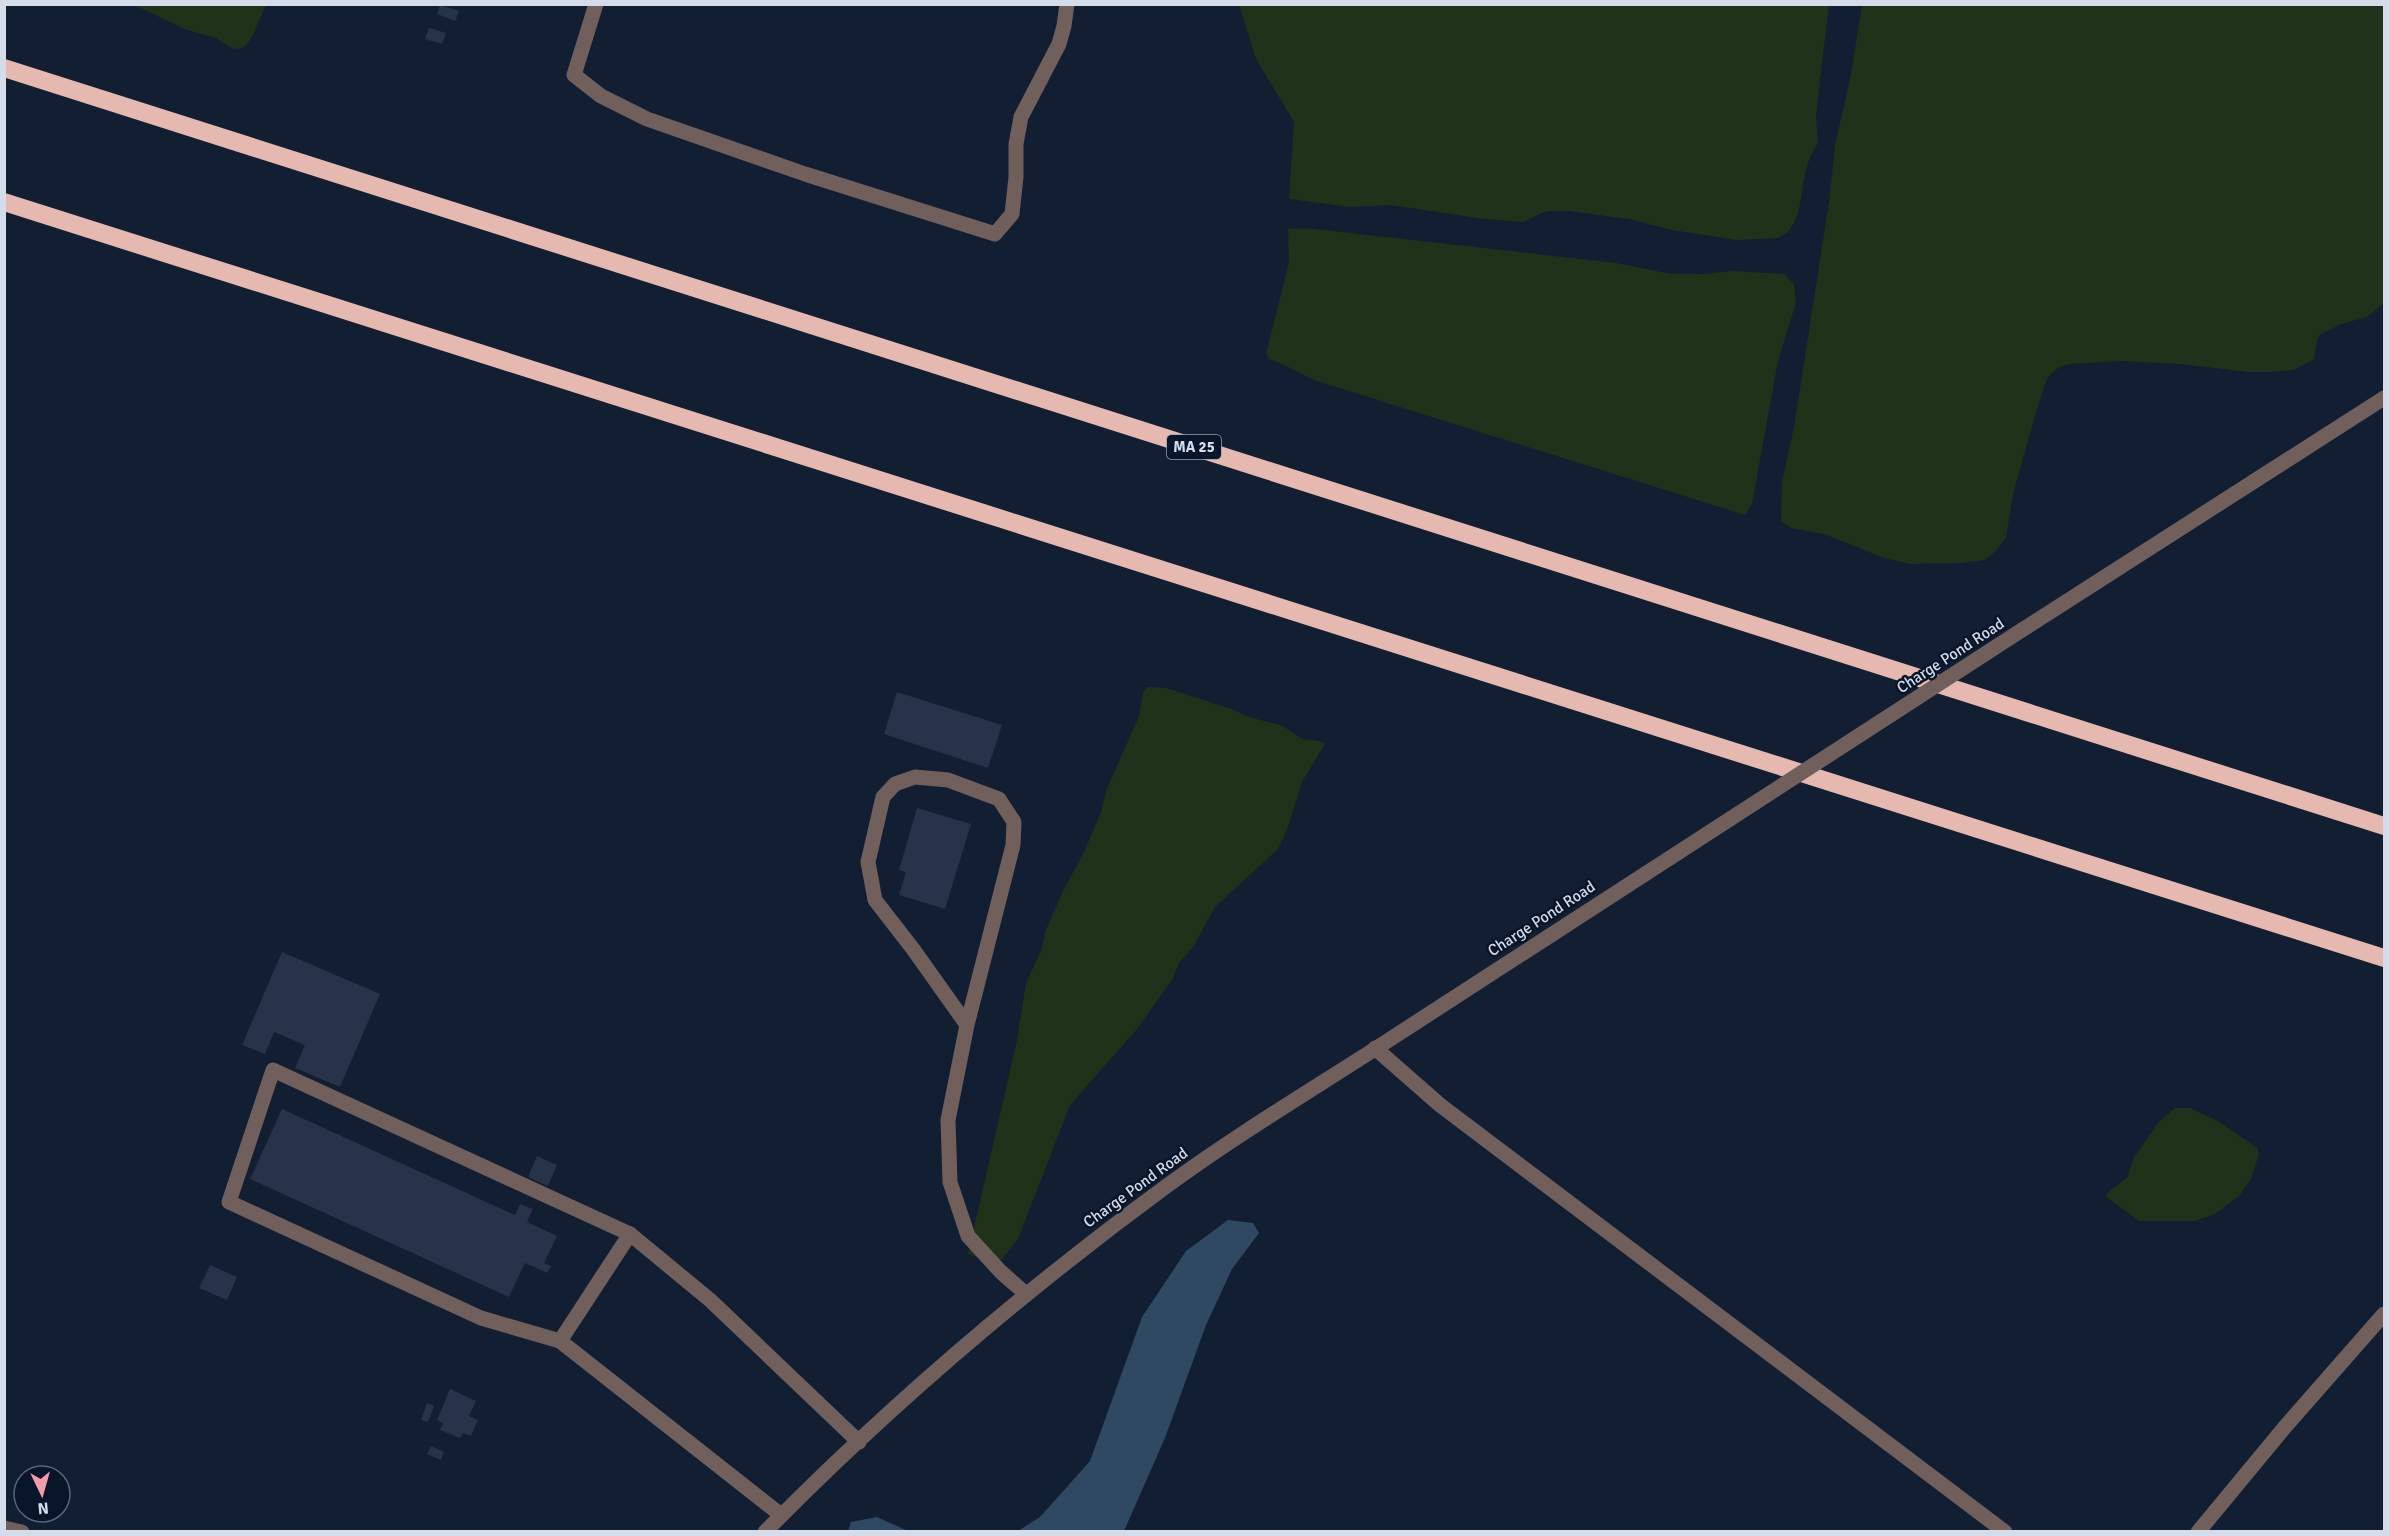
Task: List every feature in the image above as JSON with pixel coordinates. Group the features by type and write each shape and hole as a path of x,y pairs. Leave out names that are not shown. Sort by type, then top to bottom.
{"highway":[{"name":"MA 25","path":"4,68 2385,826"},
{"path":"4,202 2385,958"}],"street":[{"path":"596,4 574,75 601,96 647,119 805,174 996,234 1012,214 1016,177 1016,144 1021,117 1059,44 1064,26 1066,4"},
{"name":"Charge Pond Road","path":"765,1532 926,1380 1026,1294 1102,1233 1234,1138 2385,398"},
{"path":"967,1025 875,900 868,862 884,797 895,784 915,777 948,780 999,799 1014,822 1013,845 967,1025 948,1120 950,1182 968,1236 1001,1272 1026,1294"},
{"path":"1375,1048 1440,1106 2005,1532"},
{"path":"781,1515 560,1341 481,1318 229,1202 273,1070 630,1234 710,1300 859,1442"},
{"path":"560,1341 630,1234"},
{"path":"2198,1532 2284,1428 2385,1314"},
{"path":"4,1528 22,1532"}],"green space":[{"path":"266,4 252,37 245,47 237,49 216,38 187,30 134,5"},
{"path":"1239,5 1829,5 1816,114 1818,143 1805,173 1799,210 1788,232 1778,238 1736,240 1672,230 1629,219 1569,211 1547,211 1523,222 1484,219 1391,205 1350,207 1289,199 1294,122 1256,59"},
{"path":"1862,5 2384,5 2384,303 2367,317 2341,324 2321,334 2317,340 2314,359 2294,370 2248,372 2181,364 2120,361 2069,364 2058,368 2047,378 2035,416 2013,494 2006,538 1985,560 1912,564 1884,558 1824,534 1791,528 1781,521 1782,482 1794,427 1829,202 1835,145 1851,74"},
{"path":"1306,228 1616,263 1671,274 1733,271 1784,274 1794,284 1796,303 1778,361 1752,504 1745,515 1317,381 1269,359 1266,353 1289,262 1288,229"},
{"path":"1147,687 1167,688 1249,717 1283,726 1302,739 1325,744 1302,782 1288,827 1278,849 1215,907 1193,947 1179,963 1172,980 1137,1029 1070,1105 1018,1239 1002,1259 991,1263 968,1254 1017,1040 1026,983 1041,951 1045,932 1101,812 1106,791 1139,716 1143,693"},
{"path":"2175,1108 2190,1108 2218,1121 2257,1148 2259,1154 2251,1179 2239,1196 2215,1214 2195,1221 2139,1221 2106,1197 2108,1192 2127,1178 2133,1159 2158,1123"}],"water":[{"path":"1228,1220 1253,1223 1259,1233 1232,1269 1206,1325 1165,1438 1124,1531 1018,1531 1040,1517 1090,1461 1142,1317 1186,1251"},
{"path":"877,1517 908,1531 848,1531 851,1522"}],"building":[{"path":"440,5 459,11 455,21 437,14"},
{"path":"429,28 446,33 442,44 425,39"},
{"path":"897,692 1002,725 988,768 884,734"},
{"path":"917,808 971,824 945,909 899,895 906,872 899,870"},
{"path":"282,952 380,994 340,1087 295,1068 305,1045 274,1032 265,1054 242,1045"},
{"path":"282,1109 515,1215 520,1204 533,1209 527,1222 557,1236 544,1263 551,1266 547,1273 525,1263 509,1297 250,1179"},
{"path":"537,1156 557,1165 548,1186 528,1177"},
{"path":"210,1265 237,1277 227,1300 199,1288"},
{"path":"450,1389 476,1401 469,1416 478,1420 471,1436 463,1433 460,1438 440,1430 443,1423 437,1420"},
{"path":"427,1403 434,1406 428,1422 421,1420"},
{"path":"431,1446 444,1452 441,1460 427,1454"}]}
